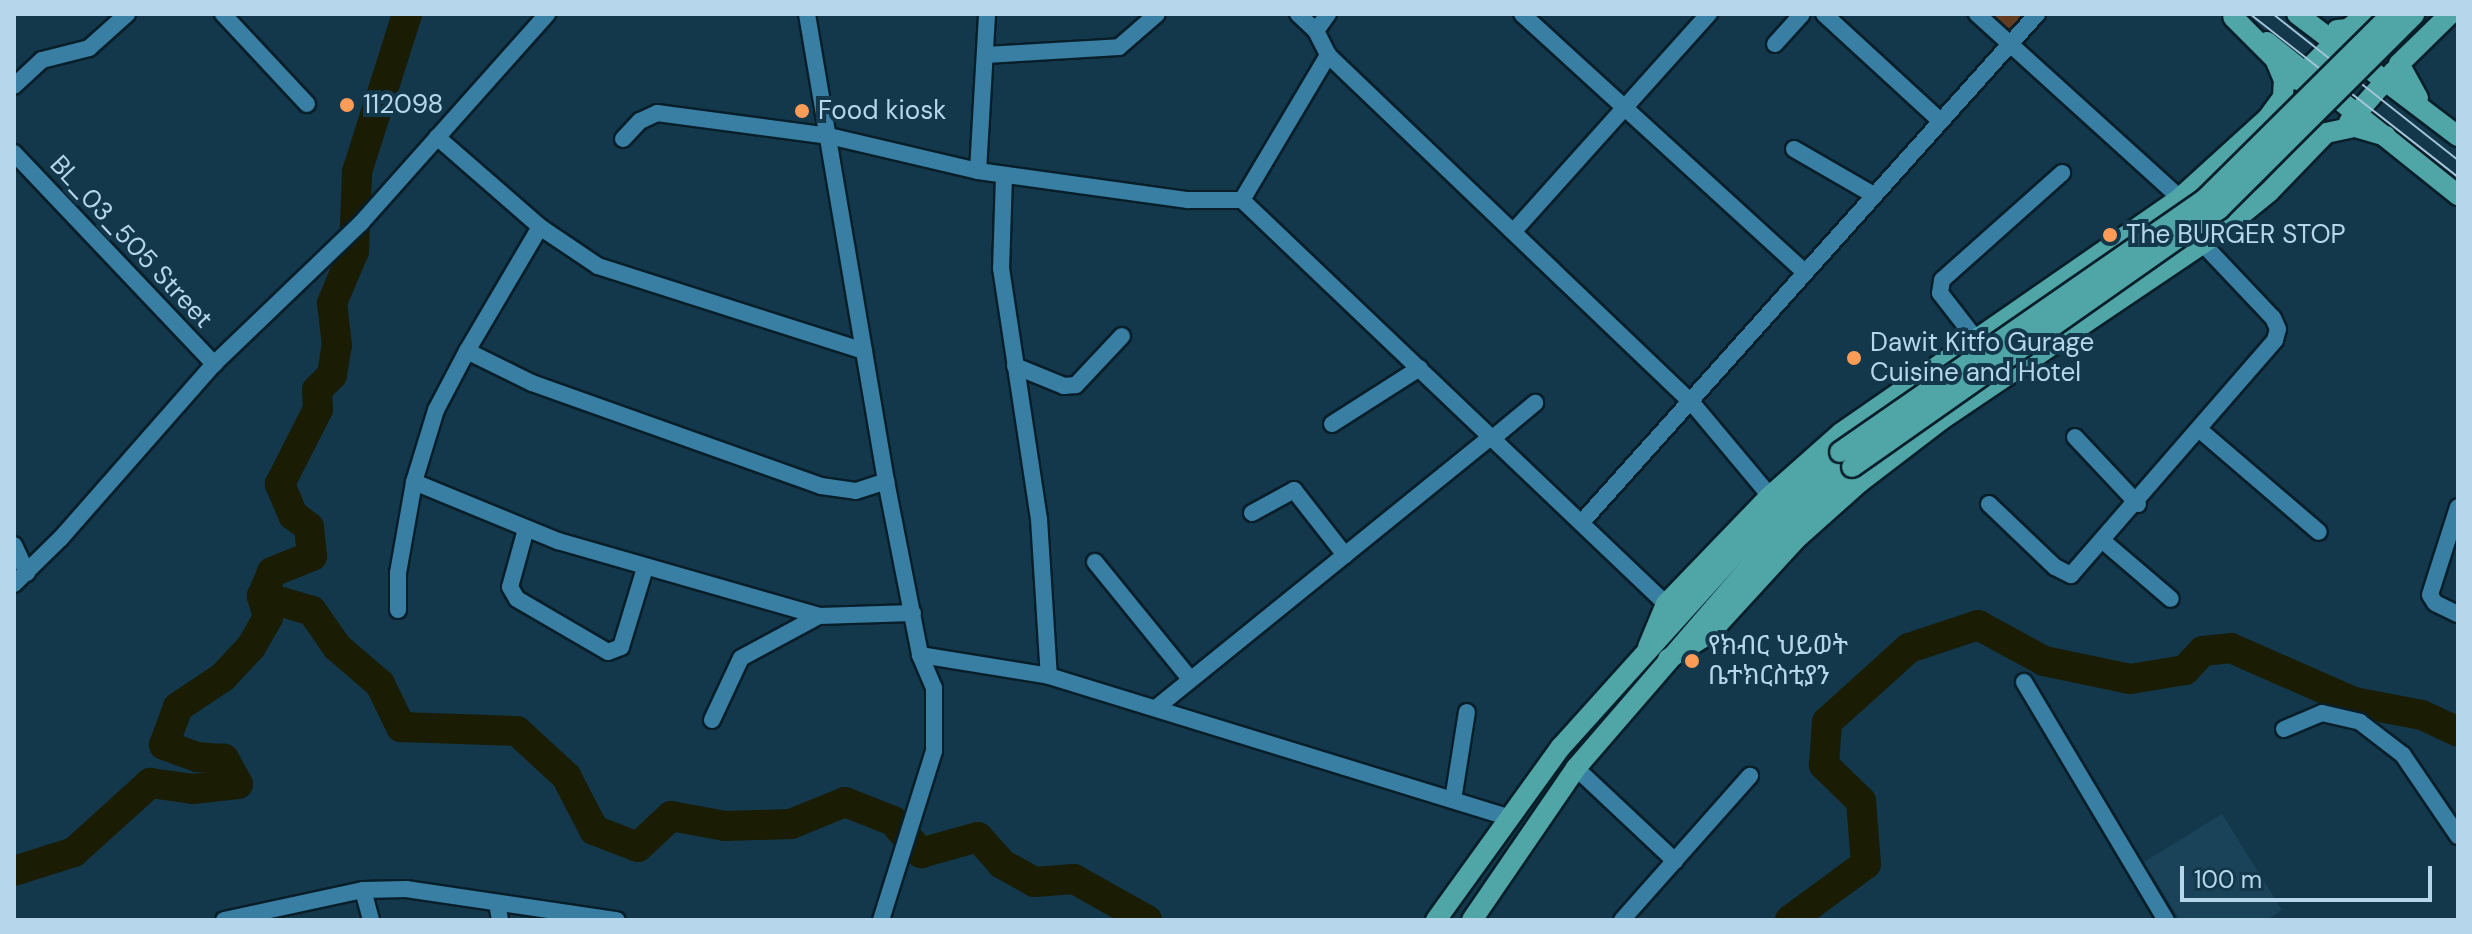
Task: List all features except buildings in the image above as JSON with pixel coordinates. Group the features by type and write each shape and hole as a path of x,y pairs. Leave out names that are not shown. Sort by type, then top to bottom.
{"main road":[{"path":"2297,14 2341,36"},
{"path":"2306,14 2341,36 2386,81 2458,136"},
{"path":"1648,647 1666,604 1770,496 1841,433 2180,198 2268,118 2307,70 2367,14"},
{"path":"1441,913 1508,817 1648,647 1846,459 2205,199 2392,14"},
{"path":"1478,912 1576,768 1668,659 1846,459 2219,209 2415,14"},
{"path":"1668,659 1709,634 1796,539 1860,482 1941,420 2202,243 2269,192 2314,142 2343,128 2399,64 2450,14"},
{"path":"2230,16 2307,70 2458,195"},
{"path":"2230,16 2275,59 2284,80 2283,97"},
{"path":"2399,64 2408,88 2433,117"},
{"path":"2343,128 2386,136"}],"street":[{"path":"14,86 42,60 89,48 127,14"},
{"path":"223,14 307,104"},
{"path":"20,578 214,364 361,223 547,14"},
{"path":"807,14 886,481 920,655 934,688 935,727 914,818 881,920"},
{"path":"978,171 987,14"},
{"path":"986,55 1119,47 1157,14"},
{"path":"1298,14 1316,31 1328,55 1693,404 1770,496"},
{"path":"1316,31 1328,14"},
{"path":"1522,14 1805,272"},
{"path":"1514,231 1709,14"},
{"path":"1775,44 1802,14"},
{"path":"1824,14 1938,119"},
{"path":"1977,14 2180,198"},
{"path":"1582,522 1693,404 1938,119 2037,14"},
{"path":"1242,200 1328,55"},
{"path":"623,139 640,121 657,113 829,136 1004,175 1188,200 1242,200 1666,604"},
{"path":"437,137 540,227 598,266 864,351"},
{"path":"1794,149 1872,194"},
{"name":"BL_03_505 Street","path":"14,153 214,364"},
{"path":"1975,338 1940,293 1942,280 2062,173"},
{"path":"1004,175 1001,268 1039,519 1049,676"},
{"path":"398,610 398,573 414,482 436,410 540,227"},
{"path":"1989,504 2066,576 2138,504 2201,431 2275,340 2278,329 2202,243"},
{"path":"1015,366 1064,386 1076,385 1122,336"},
{"path":"467,351 532,383 821,486 856,491 886,481"},
{"path":"1332,424 1420,368"},
{"path":"1156,708 1535,403"},
{"path":"2201,431 2319,532"},
{"path":"2075,437 2138,504"},
{"path":"414,482 526,529 645,568 819,616 913,613"},
{"path":"1252,513 1294,490 1345,555"},
{"path":"2458,507 2430,595 2435,603 2458,614"},
{"path":"526,529 510,587 517,599 608,652 621,647 645,568"},
{"path":"2103,541 2171,599"},
{"path":"14,545 20,578"},
{"path":"1095,562 1190,679"},
{"path":"712,720 741,658 819,616"},
{"path":"920,655 1049,676 1508,817"},
{"path":"2024,682 2166,920"},
{"path":"1453,800 1467,712"},
{"path":"2284,729 2322,713 2360,722 2403,755 2458,836"},
{"path":"1576,768 1675,861"},
{"path":"1622,920 1750,776"},
{"path":"225,920 363,890 406,889 498,911 615,920"},
{"path":"363,890 371,920"}],"shaded area":[{"path":"1990,14 2023,14 2008,31"},
{"path":"2222,814 2282,910 2267,920 2180,920 2144,862"}],"waterway":[{"path":"14,871 74,852 150,783 193,789 238,784 224,759 197,757 164,745 178,707 223,677 251,647 268,617 262,596 272,572 312,556 309,527 293,515 280,484 318,409 317,390 332,375 337,345 332,303 354,251 357,172 407,14"},
{"path":"262,596 312,611 337,647 380,684 401,727 517,731 566,776 594,830 638,847 671,816 725,826 791,824 845,802 893,821 921,853 978,837 1002,864 1034,882 1074,879 1147,920"},
{"path":"1790,920 1866,864 1861,801 1824,765 1827,722 1909,648 1978,625 2044,661 2130,679 2185,670 2203,651 2231,648 2354,702 2422,715 2458,732"}],"tram line":[{"path":"2250,14 2458,177"},
{"path":"2273,14 2458,160"}],"place":[{"name":"112098","path":"347,105"},
{"name":"Food kiosk","path":"802,111"},
{"name":"The BURGER STOP","path":"2110,235"},
{"name":"Dawit Kitfo Gurage Cuisine and Hotel","path":"1854,358"},
{"name":"የክብር ህይወት ቤተክርስቲያን","path":"1692,661"}]}
